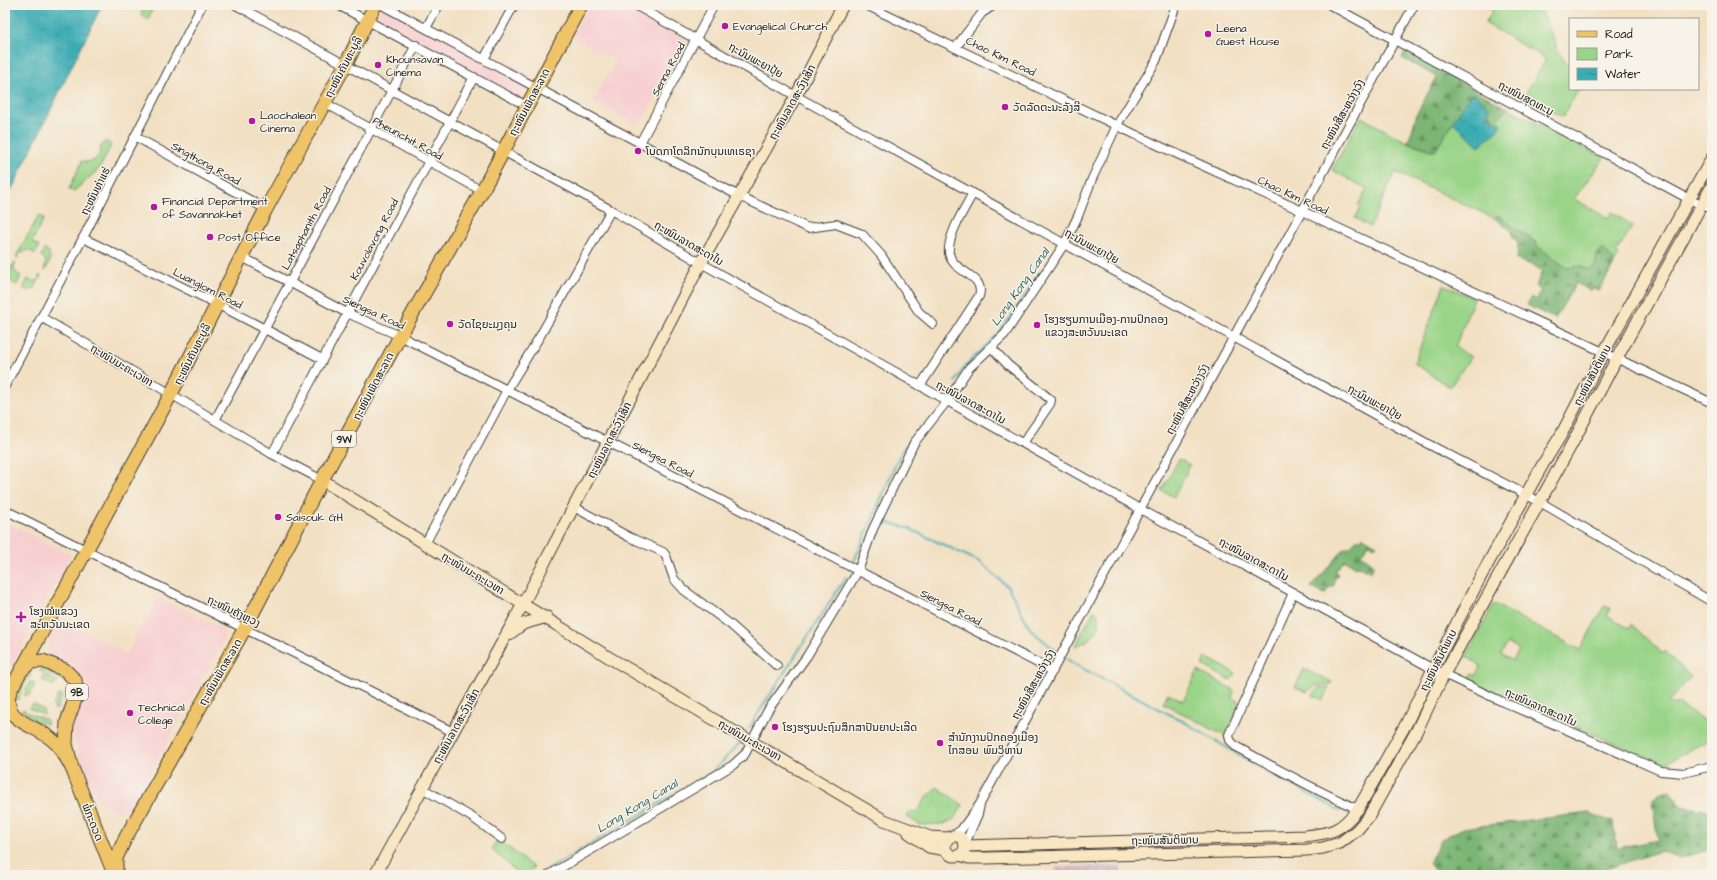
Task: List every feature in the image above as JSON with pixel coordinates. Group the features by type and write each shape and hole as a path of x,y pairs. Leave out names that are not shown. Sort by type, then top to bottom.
{"main road":[{"name":"ຖະໜົນຄັນທະບູລີ","path":"8,696 171,394 266,209 346,64 375,5"},
{"name":"ຖະໜົນເພັດສະລາດ","path":"115,875 116,858 126,837 245,628 322,480 400,336 482,191 580,5"},
{"name":"9B","path":"20,673 30,663 43,661 65,670 75,680 77,694 67,722 66,735 66,744 72,768"},
{"name":"9B","path":"8,696 10,709 15,716 54,741 64,752 72,768"},
{"name":"ພໍ່ກະດວດ","path":"72,768 115,875"},
{"path":"98,833 104,841 108,843 118,843 126,837"}],"street":[{"name":"ຖະໜົນທ່າແຮ່","path":"5,386 136,137 202,5"},
{"name":"ຖະໜົນລາດສະດາໄນ","path":"236,5 611,210 701,263 1140,509 1433,669 1661,771 1683,773 1712,766"},
{"path":"338,5 416,45 527,106"},
{"path":"382,5 739,196 808,228 836,224 862,234 881,255 919,312 933,324"},
{"path":"426,28 439,5"},
{"path":"484,59 514,5"},
{"name":"ຖະນົນພະຍາປຸ້ຍ","path":"635,5 796,96 1428,444 1540,502 1712,602"},
{"name":"Senna Road","path":"640,143 714,5"},
{"name":"ຖະໜົນລາດສະວົງເສິກ","path":"375,875 524,604 701,263 796,96 843,5"},
{"name":"Chao Kim Road","path":"866,5 1117,125 1302,210 1712,403"},
{"path":"956,47 982,13 994,5"},
{"path":"549,875 733,765 745,754 768,710 807,656 858,571 873,529 914,443 947,401 969,368 1005,334 1065,243 1117,125 1156,61 1176,5"},
{"name":"ຖະໜົນສຸດທະນູ","path":"1330,5 1689,199 1712,209"},
{"name":"ຖະໜົນສີສະຫວ່າງວົງ","path":"980,804 1414,5"},
{"name":"Latsaphanith Road","path":"215,420 416,45"},
{"name":"Kouvolavong Road","path":"272,454 474,77"},
{"name":"Pheunchit Road","path":"325,103 482,191"},
{"name":"Singthong Road","path":"136,137 266,209"},
{"name":"ຖະໜົນສັນຕິພາບ","path":"1712,158 1604,352 1561,435 1543,464 1481,576 1406,724 1358,809 1349,821 1335,831 1305,836 963,848 969,858 1307,850 1323,848 1340,843 1357,830 1369,816 1418,730 1444,674 1540,502 1617,358 1712,186"},
{"path":"920,386 979,296 981,290 979,283 954,263 949,255 949,245 954,230 973,193"},
{"path":"425,544 507,390 611,210"},
{"name":"Luanglom Road","path":"83,238 217,304 322,359"},
{"name":"Siengsa Road","path":"242,257 289,284 347,313 400,336 507,390 1053,671"},
{"name":"ຖະໜົນມະຄະເວຫາ","path":"41,317 272,454 322,480 610,658 884,820 930,837 950,838"},
{"path":"991,347 1008,365 1051,400 1050,404 1024,443"},
{"path":"574,508 629,537 663,552 666,556 674,579 684,590 730,625 777,666"},
{"name":"ຖະໜົນຄັງຫຼວງ","path":"5,510 453,732"},
{"path":"1293,593 1229,735 1230,740 1235,746 1288,775 1330,797 1358,809"},
{"path":"504,640 523,624 547,618"},
{"path":"5,718 20,720"},
{"path":"422,788 473,818 502,839"},
{"path":"980,804 978,814 963,848 950,855 946,850 945,844 960,830 980,804"},
{"path":"905,828 911,835 929,847 946,850"},
{"path":"950,838 960,838 963,848"}],"shaded area":[{"path":"383,5 394,5 534,76 519,103 372,25"},
{"path":"588,5 623,5 686,40 642,121 635,124 593,101 616,61 571,36"},
{"name":"ໂຮງໝໍແຂວງ ສະຫວັນນະເຂດ","path":"5,521 71,555 5,678"},
{"name":"Technical College","path":"157,597 223,629 225,637 132,808 119,812 113,811 100,802 90,784 74,741 73,721 82,696 48,656 48,627 54,615 127,654"},
{"path":"1121,866 1121,875 1056,875 1056,867"}],"green space":[{"path":"145,5 155,5 148,19 141,14"},
{"path":"1483,5 1539,5 1560,54 1569,68 1569,90 1578,90 1563,117 1523,98 1546,59 1485,23 1493,11"},
{"path":"1405,51 1507,108 1498,118 1501,125 1488,116 1489,107 1476,95 1471,94 1435,151 1407,142 1417,113 1437,77 1402,58"},
{"path":"1507,108 1604,158 1574,199 1608,218 1612,212 1633,226 1616,252 1619,255 1599,291 1593,287 1591,291 1577,283 1497,215 1496,219 1395,172 1370,227 1355,218 1361,208 1358,205 1367,189 1332,170 1361,117 1407,142 1435,151 1453,122 1479,146 1501,125 1498,118"},
{"path":"106,141 111,145 100,168 73,192 69,189 82,161 86,162 96,159 100,153 101,146"},
{"path":"39,215 44,218 32,242 39,246 35,254 29,250 20,253 18,258 16,257"},
{"path":"1497,215 1537,243 1536,245 1567,268 1581,266 1589,270 1596,265 1596,256 1603,249 1615,262 1599,291 1593,287 1591,291 1576,283 1555,319 1527,305 1531,297 1536,300 1541,290 1536,287 1542,271 1535,266 1517,260 1518,242 1513,238 1512,231 1496,219"},
{"path":"45,249 49,252 50,261 45,271 45,259 41,256"},
{"path":"14,263 16,263 13,268 17,274 21,276 17,285 11,282 10,270"},
{"path":"40,275 41,276 35,288 28,291 23,288 28,279 37,281"},
{"path":"1444,285 1474,298 1455,347 1471,357 1450,387 1414,363"},
{"path":"1179,459 1190,465 1174,497 1162,491"},
{"path":"1363,537 1377,545 1375,547 1369,544 1361,554 1374,565 1371,572 1359,566 1356,567 1345,560 1336,570 1338,576 1335,578 1334,586 1328,588 1325,594 1311,587 1346,547 1350,547 1356,540 1361,540"},
{"path":"1494,604 1580,650 1604,606 1610,608 1607,615 1628,628 1631,624 1663,654 1665,651 1691,677 1669,701 1676,706 1677,703 1712,727 1712,738 1664,764 1468,682 1472,674 1475,676 1481,666 1466,656","holes":["1508,643 1519,650 1513,661 1501,654"]},
{"path":"1094,610 1099,621 1096,632 1087,641 1075,646"},
{"path":"1206,657 1235,673 1232,679 1228,679 1202,665"},
{"path":"44,668 60,674 67,680 62,681 61,679 40,672 40,669"},
{"path":"1304,669 1332,682 1331,684 1315,686 1307,692 1295,687"},
{"path":"29,671 31,676 27,678 19,696 20,699 15,700 19,684"},
{"path":"1198,671 1232,689 1234,692 1232,698 1241,703 1225,736 1163,703 1168,693 1183,701"},
{"path":"43,675 58,681 54,686 43,681"},
{"path":"30,681 35,684 30,695 24,696"},
{"path":"1329,687 1323,700 1312,695 1319,688"},
{"path":"71,690 68,706 59,720 58,714 65,704 66,692"},
{"path":"58,695 63,695 56,710 53,706"},
{"path":"33,704 43,709 44,715 29,708"},
{"path":"24,709 26,712 46,719 48,724 37,721 26,715 21,711"},
{"path":"937,787 963,805 954,819 943,824 920,825 907,817 911,811 916,813 927,797"},
{"path":"1669,790 1682,806 1712,812 1712,849 1681,858 1660,851 1588,875 1438,875 1429,863 1442,839 1463,828 1588,813 1613,822 1617,848 1658,840 1652,801 1659,793"},
{"path":"498,840 534,868 524,875 520,875 492,850 493,846"}],"water":[{"path":"5,5 102,5 5,203"},
{"path":"1471,94 1476,95 1489,107 1488,116 1501,125 1496,132 1479,146 1453,122"}],"waterway":[{"name":"Long Kong Canal","path":"955,382 965,366 1000,332 1043,269"},
{"name":"Long Kong Canal","path":"854,561 901,452 922,427"},
{"path":"883,521 908,528 980,562 1008,587 1031,630 1056,651"},
{"name":"Long Kong Canal","path":"748,729 846,577"},
{"path":"1067,659 1186,723 1239,755 1340,811"},
{"name":"Long Kong Canal","path":"539,875 712,772 739,744"}],"place":[{"name":"Evangelical Church","path":"725,26"},
{"name":"Leena Guest House","path":"1208,34"},
{"name":"Khounsavan Cinema","path":"378,65"},
{"name":"ວັດລັດຕະນະລັງສີ","path":"1005,107"},
{"name":"Laochalean Cinema","path":"252,121"},
{"name":"ໂບດກາໂຕລິກນັກບຸນເທເຣຊາ","path":"638,151"},
{"name":"Financial Department of Savannakhet","path":"154,207"},
{"name":"Post Office","path":"210,237"},
{"name":"ວັດໄຊຍະມຸງຄຸນ","path":"450,324"},
{"name":"ໂຮງຮຽນການເມືອງ-ການປົກຄອງ ແຂວງສະຫວັນນະເຂດ","path":"1037,325"},
{"name":"Saisouk GH","path":"278,517"},
{"name":"ໂຮງໝໍແຂວງ ສະຫວັນນະເຂດ","path":"21,617"},
{"name":"Technical College","path":"130,713"},
{"name":"ໂຮງຮຽນປະຖົມສຶກສາປັນຍາປະເສີດ","path":"775,727"},
{"name":"ສຳນັກງານປົກຄອງເມືອງ ໄກສອນ ພົມວິຫານ","path":"940,743"}]}
